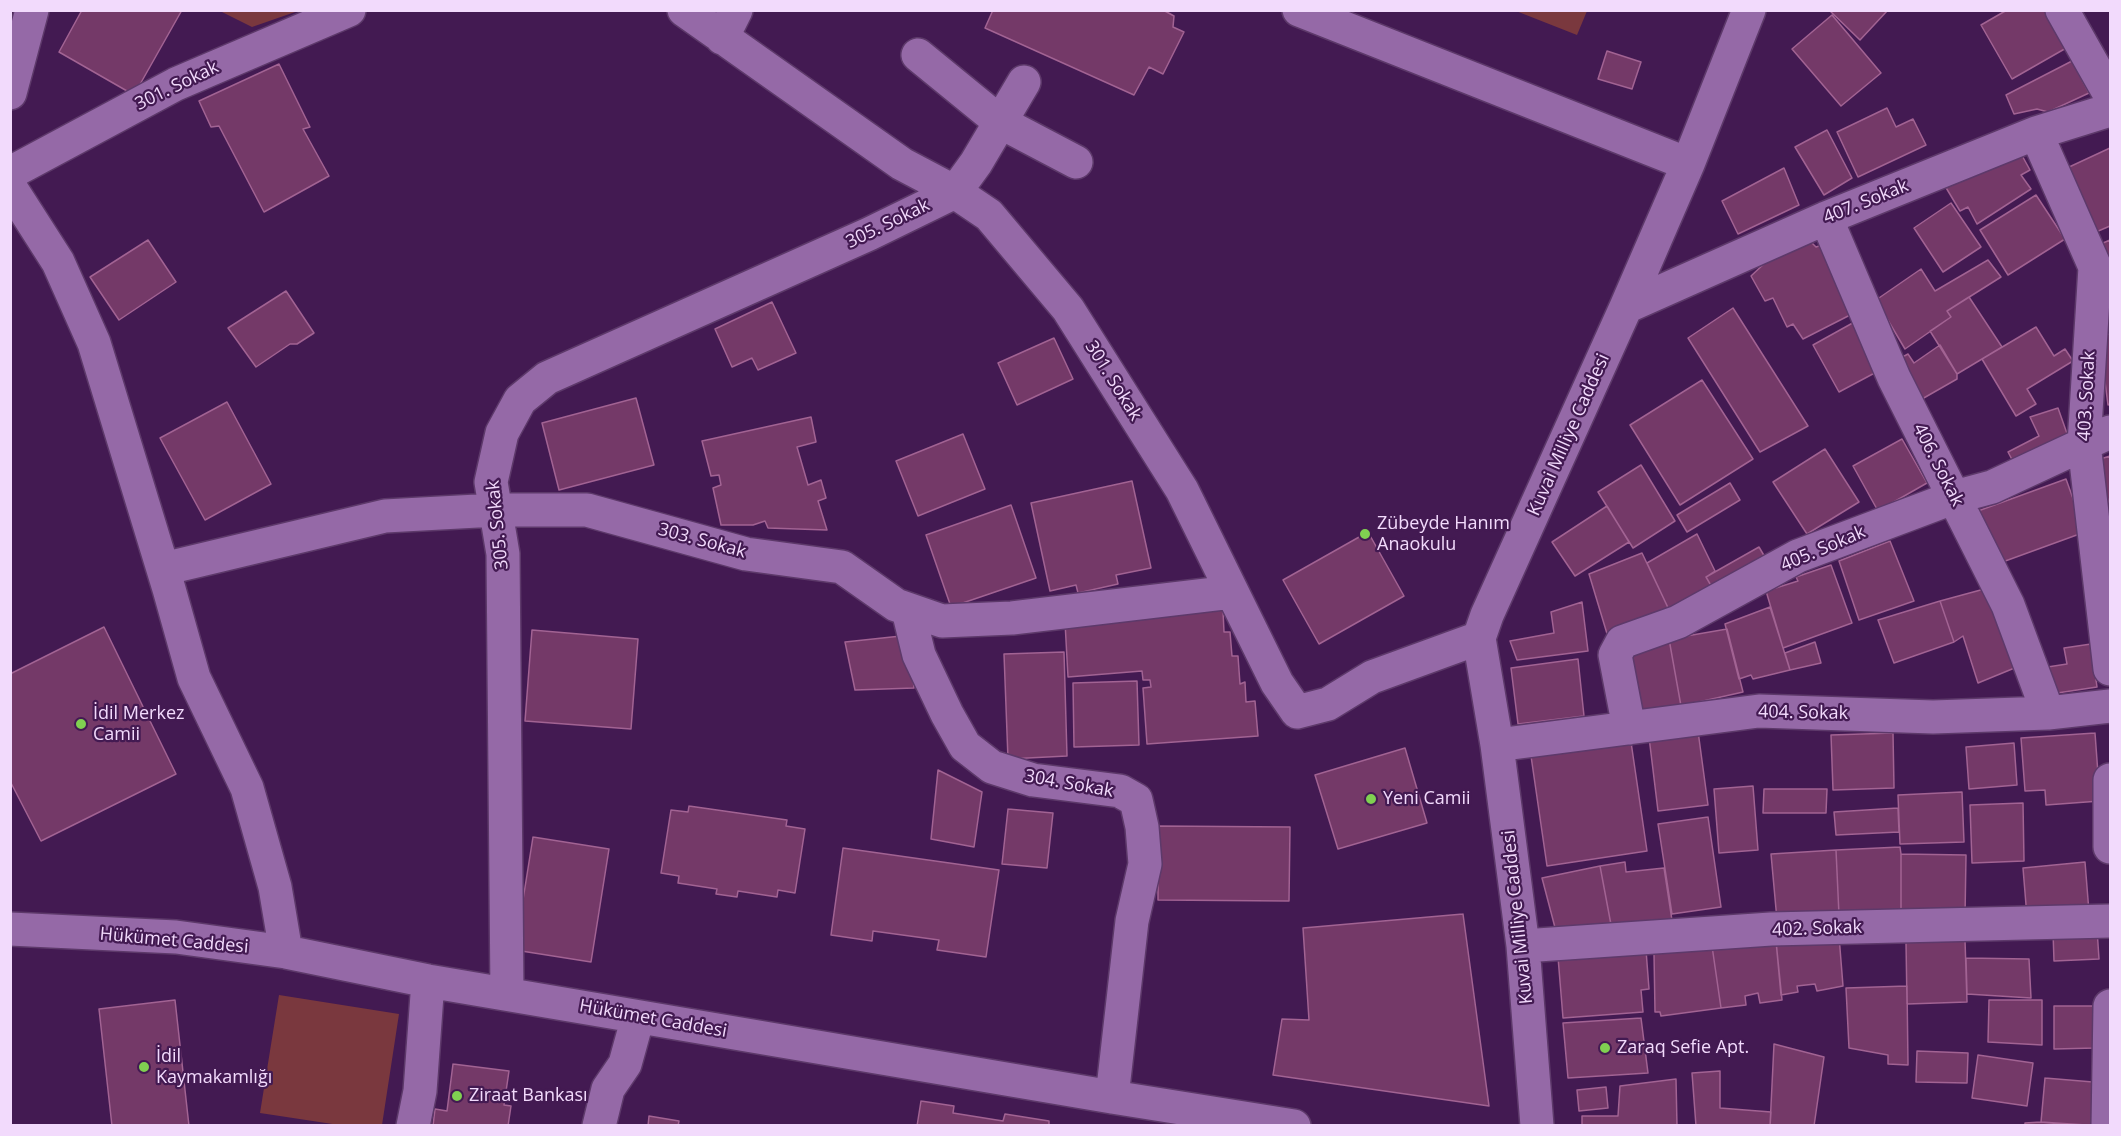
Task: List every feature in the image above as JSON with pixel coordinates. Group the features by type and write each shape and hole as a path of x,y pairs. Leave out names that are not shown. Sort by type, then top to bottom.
{"street":[{"path":"10,93 32,10"},
{"name":"301. Sokak","path":"10,173 176,84 349,10"},
{"name":"301. Sokak","path":"684,10 729,24 902,164 955,192 989,215 1068,309 1182,490 1277,683 1297,712 1328,704 1372,677 1479,638"},
{"path":"1299,10 1688,164"},
{"name":"Kuvai Milliye Caddesi","path":"1537,1125 1523,946 1497,745 1479,638 1487,615 1688,164 1749,10"},
{"path":"2062,10 2110,95"},
{"path":"918,55 1000,122 1076,162"},
{"path":"955,192 976,163 1024,82"},
{"name":"407. Sokak","path":"1626,307 1826,218 2036,133 2110,110"},
{"name":"403. Sokak","path":"2036,133 2095,267 2097,438 2110,669"},
{"path":"10,187 58,262 94,343 194,678 247,788 275,887 286,952"},
{"name":"305. Sokak","path":"507,994 503,554 490,482 502,433 520,400 547,378 869,234 955,192"},
{"name":"406. Sokak","path":"1826,218 1894,378 2008,605 2048,713"},
{"name":"405. Sokak","path":"1629,728 1616,655 1622,642 1678,622 1798,556 1955,497 1992,487 2097,438"},
{"name":"303. Sokak","path":"163,569 386,516 496,510 586,510 746,554 842,567 896,605 942,621 1012,618 1232,592"},
{"name":"304. Sokak","path":"908,610 919,655 946,714 965,746 992,767 1033,780 1120,791 1136,800 1142,827 1145,864 1132,921 1112,1097"},
{"name":"404. Sokak","path":"1497,745 1760,711 1933,717 2048,713 2110,706"},
{"path":"2110,792 2110,847"},
{"name":"402. Sokak","path":"1523,946 1772,929 2110,921"},
{"name":"Hükümet Caddesi","path":"10,929 176,937 286,952 428,981 1259,1122 1293,1125"},
{"path":"413,1125 420,1091 428,981"},
{"path":"2108,1125 2110,1006"},
{"path":"599,1125 608,1089 625,1064 638,1017"}],"shaded area":[{"path":"220,10 298,11 252,27"},
{"path":"1516,11 1587,11 1577,35"},
{"path":"279,995 399,1014 382,1125 339,1125 260,1113"}],"building":[{"path":"82,10 182,10 134,95 59,52"},
{"path":"993,10 1163,10 1174,16 1173,27 1184,32 1163,74 1149,67 1134,95 985,28"},
{"path":"1829,10 1888,10 1860,40"},
{"path":"2007,10 2047,10 2068,47 2012,79 1981,25"},
{"path":"1832,15 1881,73 1841,106 1792,49"},
{"path":"1607,51 1641,62 1632,89 1598,79"},
{"path":"2072,61 2089,93 2048,112 2037,109 2014,114 2006,95"},
{"path":"279,64 310,127 303,129 329,176 264,212 219,126 211,127 199,101"},
{"path":"1887,108 1896,127 1913,119 1926,145 1858,177 1837,132"},
{"path":"1827,130 1852,178 1824,195 1795,147"},
{"path":"2110,148 2110,226 2096,232 2067,168"},
{"path":"2019,150 2030,170 2021,175 2031,189 1977,224 1968,207 1960,211 1942,181"},
{"path":"1784,168 1799,205 1738,234 1722,201"},
{"path":"2036,195 2065,239 2008,275 1980,230"},
{"path":"1951,203 1981,247 1943,272 1914,228"},
{"path":"148,240 176,282 119,320 90,277"},
{"path":"2110,240 2110,278 2096,246"},
{"path":"1803,243 1812,243 1816,247 1822,245 1854,313 1803,339 1793,324 1787,327 1773,298 1765,301 1751,276 1767,261"},
{"path":"1988,260 2001,277 1947,311 1951,317 1905,349 1876,300 1921,269 1935,291"},
{"path":"286,291 314,333 297,344 290,344 256,367 228,328"},
{"path":"1969,297 2002,347 1957,374 1930,331 1951,317 1947,311"},
{"path":"772,302 796,353 758,370 752,358 732,367 715,329"},
{"path":"1733,308 1808,426 1760,452 1688,338"},
{"path":"1858,320 1884,368 1839,392 1813,345"},
{"path":"2036,327 2054,356 2065,349 2073,361 2027,389 2036,404 2016,416 1982,359"},
{"path":"2110,334 2110,404 2108,405 2099,335"},
{"path":"1054,338 1073,379 1017,405 998,363"},
{"path":"1940,345 1957,374 1957,379 1915,403 1893,362 1908,354 1914,363"},
{"path":"1702,380 1753,459 1680,505 1630,425"},
{"path":"636,398 654,465 559,490 542,423"},
{"path":"227,402 271,484 205,520 160,438"},
{"path":"2058,408 2070,442 2017,469 2008,452 2039,436 2030,417"},
{"path":"811,417 816,442 797,447 808,485 821,480 826,498 818,501 827,530 768,528 765,521 753,525 721,525 713,488 721,485 719,475 711,476 702,441"},
{"path":"963,434 985,489 918,516 896,461"},
{"path":"1902,439 1927,483 1878,511 1853,466"},
{"path":"1825,449 1859,502 1807,534 1773,482"},
{"path":"2110,456 2110,508 2097,460"},
{"path":"1641,465 1675,521 1633,548 1598,492"},
{"path":"2066,479 2085,532 1997,564 1978,511"},
{"path":"1132,481 1151,568 1116,575 1118,584 1078,593 1076,585 1050,591 1031,503"},
{"path":"1730,483 1740,500 1687,532 1677,515"},
{"path":"1011,505 1036,578 951,607 926,535"},
{"path":"1607,506 1629,542 1575,576 1552,542"},
{"path":"1368,532 1404,596 1319,644 1283,580"},
{"path":"1697,534 1715,571 1706,577 1716,594 1671,614 1647,563"},
{"path":"1890,541 1914,601 1859,620 1839,561"},
{"path":"1759,547 1769,564 1716,594 1706,577"},
{"path":"1642,553 1671,614 1608,637 1589,574"},
{"path":"1831,565 1852,623 1783,648 1766,591 1798,581 1796,577"},
{"path":"1988,588 2017,667 1978,683 1963,636 1954,642 1940,601"},
{"path":"1940,601 1954,642 1894,663 1878,620"},
{"path":"1582,602 1588,651 1517,660 1510,641 1554,633 1551,612"},
{"path":"1770,607 1790,670 1753,679 1751,675 1739,679 1725,624"},
{"path":"1223,610 1224,632 1230,632 1232,656 1238,656 1240,684 1245,682 1246,702 1255,701 1258,736 1147,744 1143,688 1151,687 1150,680 1143,680 1142,671 1068,677 1065,622"},
{"name":"İdil Merkez Camii","path":"104,627 176,774 41,841 10,781 10,674"},
{"path":"1727,629 1743,692 1681,706 1669,639"},
{"path":"532,630 638,639 631,729 525,721"},
{"path":"901,636 912,667 914,688 855,690 845,642"},
{"path":"1669,639 1681,706 1638,714 1626,647"},
{"path":"1815,642 1821,663 1790,670 1785,653"},
{"path":"2091,644 2097,687 2044,695 2041,668 2067,664 2064,648"},
{"path":"1064,652 1067,756 1008,759 1004,654"},
{"path":"1578,659 1584,716 1518,724 1511,668"},
{"path":"1137,681 1139,745 1074,747 1073,683"},
{"path":"1698,731 1708,805 1658,811 1649,737"},
{"path":"1893,733 1894,788 1833,790 1831,735"},
{"path":"2095,733 2100,801 2046,805 2045,790 2025,791 2021,738"},
{"path":"1631,742 1647,851 1547,866 1531,756"},
{"path":"2014,743 2017,785 1969,789 1966,747"},
{"name":"Yeni Camii","path":"1405,748 1427,823 1338,849 1315,775"},
{"path":"938,770 982,792 974,847 931,839"},
{"path":"1753,786 1758,850 1719,853 1714,789"},
{"path":"1764,789 1827,789 1826,813 1763,813"},
{"path":"1962,792 1964,842 1900,844 1898,795"},
{"path":"2023,803 2024,861 1972,863 1970,805"},
{"path":"689,806 787,820 786,826 805,829 795,893 778,890 777,897 738,891 737,897 716,894 717,889 678,883 679,876 661,873 671,810 688,812"},
{"path":"1898,808 1899,832 1836,835 1834,812"},
{"path":"1008,809 1053,813 1047,868 1002,864"},
{"path":"1708,817 1721,907 1672,914 1658,824"},
{"path":"1158,826 1290,827 1289,901 1158,900"},
{"path":"533,837 609,849 591,962 515,950"},
{"path":"1900,847 1901,917 1839,915 1836,850"},
{"path":"843,848 999,870 986,957 937,950 939,940 873,931 872,941 831,935"},
{"path":"1836,850 1839,915 1777,920 1771,854"},
{"path":"1901,854 1966,855 1965,917 1901,917"},
{"path":"1625,862 1626,872 1664,868 1673,927 1612,930 1600,866"},
{"path":"2085,862 2089,912 2027,917 2023,868"},
{"path":"1600,866 1612,930 1558,939 1542,878"},
{"path":"1463,914 1489,1106 1273,1075 1282,1019 1309,1020 1303,928"},
{"path":"2097,929 2099,959 2054,961 2053,932"},
{"path":"1839,936 1843,986 1817,991 1815,984 1797,986 1798,992 1781,995 1776,941"},
{"path":"1965,940 1967,1002 1907,1004 1906,942"},
{"path":"1776,941 1782,1000 1760,1003 1758,993 1745,996 1746,1005 1721,1008 1712,946"},
{"path":"1712,946 1721,1008 1661,1016 1660,1012 1655,1012 1654,953"},
{"path":"1646,950 1649,989 1641,990 1643,1012 1563,1018 1558,957"},
{"path":"1966,958 2029,959 2031,998 1967,994"},
{"path":"1907,986 1908,1065 1888,1064 1888,1055 1849,1048 1846,988"},
{"name":"İdil Kaymakamlığı","path":"175,1000 189,1126 112,1126 99,1009"},
{"path":"1989,1000 2042,1000 2042,1045 1988,1042"},
{"path":"2054,1006 2096,1006 2096,1048 2054,1049"},
{"name":"Zaraq Sefie Apt.","path":"1641,1018 1648,1073 1568,1078 1563,1023"},
{"path":"1774,1044 1824,1057 1814,1126 1770,1126"},
{"path":"1917,1051 1968,1053 1967,1083 1916,1082"},
{"path":"1978,1055 2033,1063 2027,1106 1972,1098"},
{"path":"453,1064 509,1071 504,1105 511,1106 508,1126 433,1126 435,1109 447,1111"},
{"path":"1720,1071 1720,1108 1771,1112 1770,1126 1696,1126 1692,1073"},
{"path":"2045,1078 2105,1083 2101,1126 2041,1122"},
{"path":"1676,1079 1677,1126 1582,1126 1582,1116 1618,1116 1620,1086"},
{"path":"1606,1087 1608,1108 1579,1111 1577,1090"},
{"path":"921,1101 954,1106 953,1113 1003,1121 1005,1114 1049,1121 1049,1126 917,1126"},
{"path":"649,1116 679,1121 678,1126 648,1126"},
{"path":"2041,1122 2081,1126 2025,1126 2025,1123"}],"place":[{"name":"Zübeyde Hanım Anaokulu","path":"1365,534"},
{"name":"İdil Merkez Camii","path":"81,724"},
{"name":"Yeni Camii","path":"1371,799"},
{"name":"Zaraq Sefie Apt.","path":"1605,1048"},
{"name":"İdil Kaymakamlığı","path":"144,1067"},
{"name":"Ziraat Bankası","path":"457,1096"}]}
